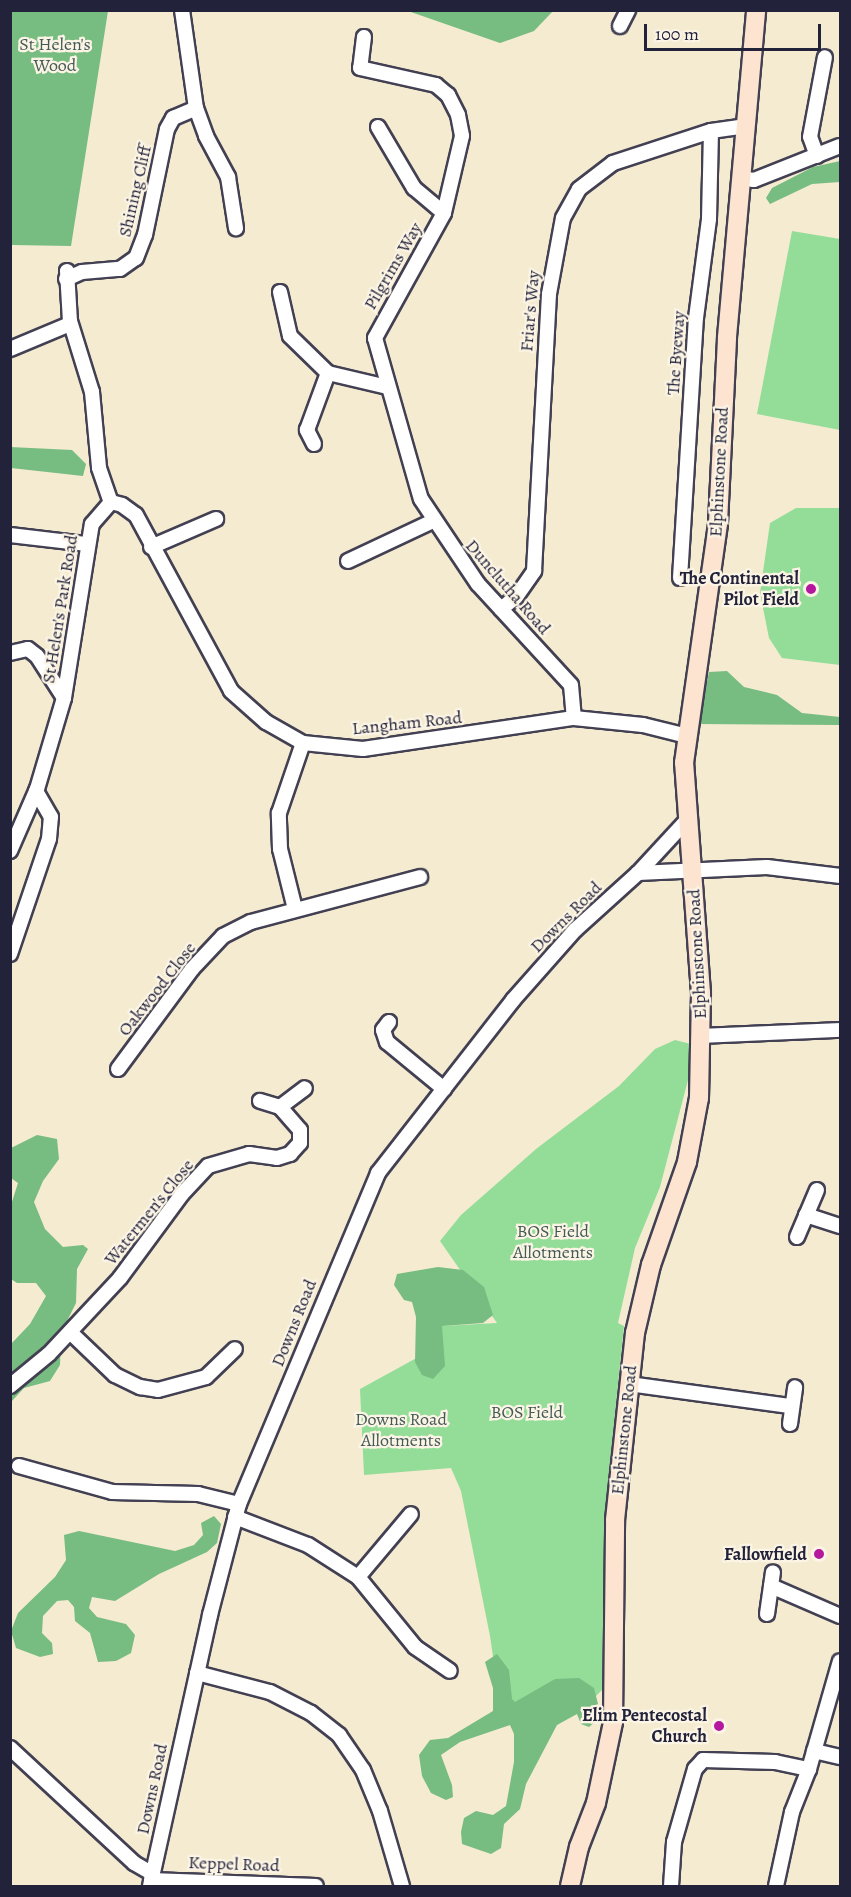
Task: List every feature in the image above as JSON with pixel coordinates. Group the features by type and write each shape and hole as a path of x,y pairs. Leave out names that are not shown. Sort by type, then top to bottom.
{"street":[{"path":"182,10 196,108 206,136 228,177 236,228"},
{"path":"620,26 628,10"},
{"name":"Elphinstone Road","path":"570,1887 579,1846 596,1803 613,1722 615,1520 629,1384 642,1296 696,1122 701,1036 693,869 684,790 687,736 718,523 727,337 756,10"},
{"name":"Pilgrims Way","path":"364,37 360,68 436,85 448,95 458,115 462,136 444,213 375,338"},
{"path":"817,156 810,137 825,57"},
{"name":"Shining Cliff","path":"70,324 67,274 120,269 136,258 145,235 167,129 173,118 196,108"},
{"name":"Friar's Way","path":"501,609 534,571 549,294 563,218 579,189 613,163 711,131 745,126"},
{"name":"Pilgrims Way","path":"378,127 414,188 444,213"},
{"name":"The Byeway","path":"680,578 696,318 709,219 711,131"},
{"path":"740,178 754,180 840,146"},
{"path":"280,292 290,336 328,373 387,387"},
{"path":"10,349 70,324 92,392 99,468 111,502"},
{"name":"Dunclutha Road","path":"375,338 387,387 421,499 434,521 501,609 571,685 574,718"},
{"path":"314,444 307,430 328,373"},
{"name":"Langham Road","path":"111,502 136,515 151,547 231,691 266,722 303,743 363,749 574,718 643,725 687,736"},
{"name":"St Helen's Park Road","path":"10,851 36,791 64,698 92,524 111,502"},
{"path":"151,547 216,519"},
{"path":"348,561 434,521"},
{"path":"10,535 87,544"},
{"path":"10,653 28,649 37,656 64,698"},
{"path":"295,909 280,849 279,813 303,743"},
{"path":"10,954 49,838 51,817 36,791"},
{"name":"Downs Road","path":"151,1880 197,1673 237,1510 378,1173 513,1000 575,930 638,873 687,820"},
{"path":"638,873 767,867 840,876"},
{"name":"Oakwood Close","path":"118,1069 192,969 223,936 251,922 420,877"},
{"path":"389,1022 383,1030 387,1042 444,1089"},
{"path":"701,1036 840,1030"},
{"path":"260,1101 280,1107 305,1088"},
{"name":"Watermen's Close","path":"10,1386 70,1332 120,1278 182,1194 208,1166 249,1154 277,1158 290,1154 300,1143 300,1130 280,1107"},
{"path":"797,1237 817,1190"},
{"path":"806,1215 840,1226"},
{"path":"70,1332 115,1375 140,1387 158,1390 206,1377 235,1349"},
{"path":"629,1384 790,1406"},
{"path":"790,1424 790,1406 795,1387"},
{"path":"32,1454 23,1467 112,1492 198,1494 237,1510 308,1545 358,1577 409,1641 450,1671"},
{"path":"358,1577 409,1523"},
{"path":"767,1614 772,1579 840,1616"},
{"path":"776,1887 792,1812 809,1770 840,1661"},
{"path":"197,1673 270,1692 311,1713 339,1735 363,1770 376,1801 402,1887"},
{"path":"10,1748 151,1880"},
{"path":"814,1751 840,1757"},
{"path":"671,1887 674,1842 695,1769 703,1760 775,1762 809,1770"},
{"name":"Keppel Road","path":"151,1880 316,1887"}],"green space":[{"name":"St Helen's Wood","path":"11,10 108,11 71,246 11,245"},
{"path":"408,11 553,11 534,31 500,43"},
{"path":"840,161 840,182 812,184 770,204 766,198 772,188 813,167"},
{"path":"792,231 840,239 840,430 757,414"},
{"path":"10,447 72,450 86,464 83,476 11,468"},
{"name":"The Continental Pilot Field","path":"796,508 840,508 840,665 782,658 769,638 760,593 770,523"},
{"path":"727,671 744,687 777,695 802,713 840,717 840,725 698,724 709,672"},
{"path":"675,1040 691,1044 688,1080 660,1187 635,1248 618,1323 624,1326 605,1510 602,1690 594,1698 502,1718 490,1636 461,1491 451,1468 364,1475 360,1389 422,1355 442,1326 497,1323 440,1241 461,1215 536,1149 619,1086 655,1049"},
{"path":"37,1135 57,1139 59,1159 43,1181 34,1202 45,1229 63,1247 83,1245 88,1249 77,1269 76,1303 61,1333 60,1365 50,1381 24,1388 11,1402 11,1344 30,1324 46,1296 36,1283 17,1283 11,1279 11,1205 18,1183 11,1178 11,1148"},
{"path":"438,1267 463,1270 484,1287 493,1315 483,1323 442,1326 445,1366 433,1379 422,1375 415,1362 416,1317 412,1302 404,1300 394,1285 397,1274"},
{"path":"214,1516 221,1524 217,1543 207,1552 159,1574 115,1601 92,1597 89,1608 97,1617 126,1624 135,1635 131,1653 116,1661 98,1662 90,1633 75,1621 74,1607 68,1600 57,1601 43,1616 42,1633 52,1643 53,1654 40,1657 16,1648 11,1631 18,1613 55,1577 66,1560 64,1535 79,1531 175,1551 194,1545 203,1535 201,1523"},
{"path":"497,1654 509,1670 512,1699 515,1702 555,1679 579,1678 594,1688 599,1708 597,1720 589,1727 581,1724 577,1714 557,1725 526,1784 520,1809 504,1824 501,1848 491,1854 462,1844 461,1832 464,1818 476,1811 493,1815 506,1806 514,1762 514,1734 510,1725 460,1742 441,1755 452,1785 453,1797 446,1800 431,1793 422,1776 419,1755 430,1740 448,1738 493,1711 493,1688 485,1662"}],"place":[{"name":"The Continental Pilot Field","path":"811,589"},
{"name":"Fallowfield","path":"819,1554"},
{"name":"Elim Pentecostal Church","path":"719,1726"}],"park label":[{"name":"BOS Field Allotments","path":"553,1242"},
{"name":"BOS Field","path":"527,1412"},
{"name":"Downs Road Allotments","path":"401,1430"}]}
